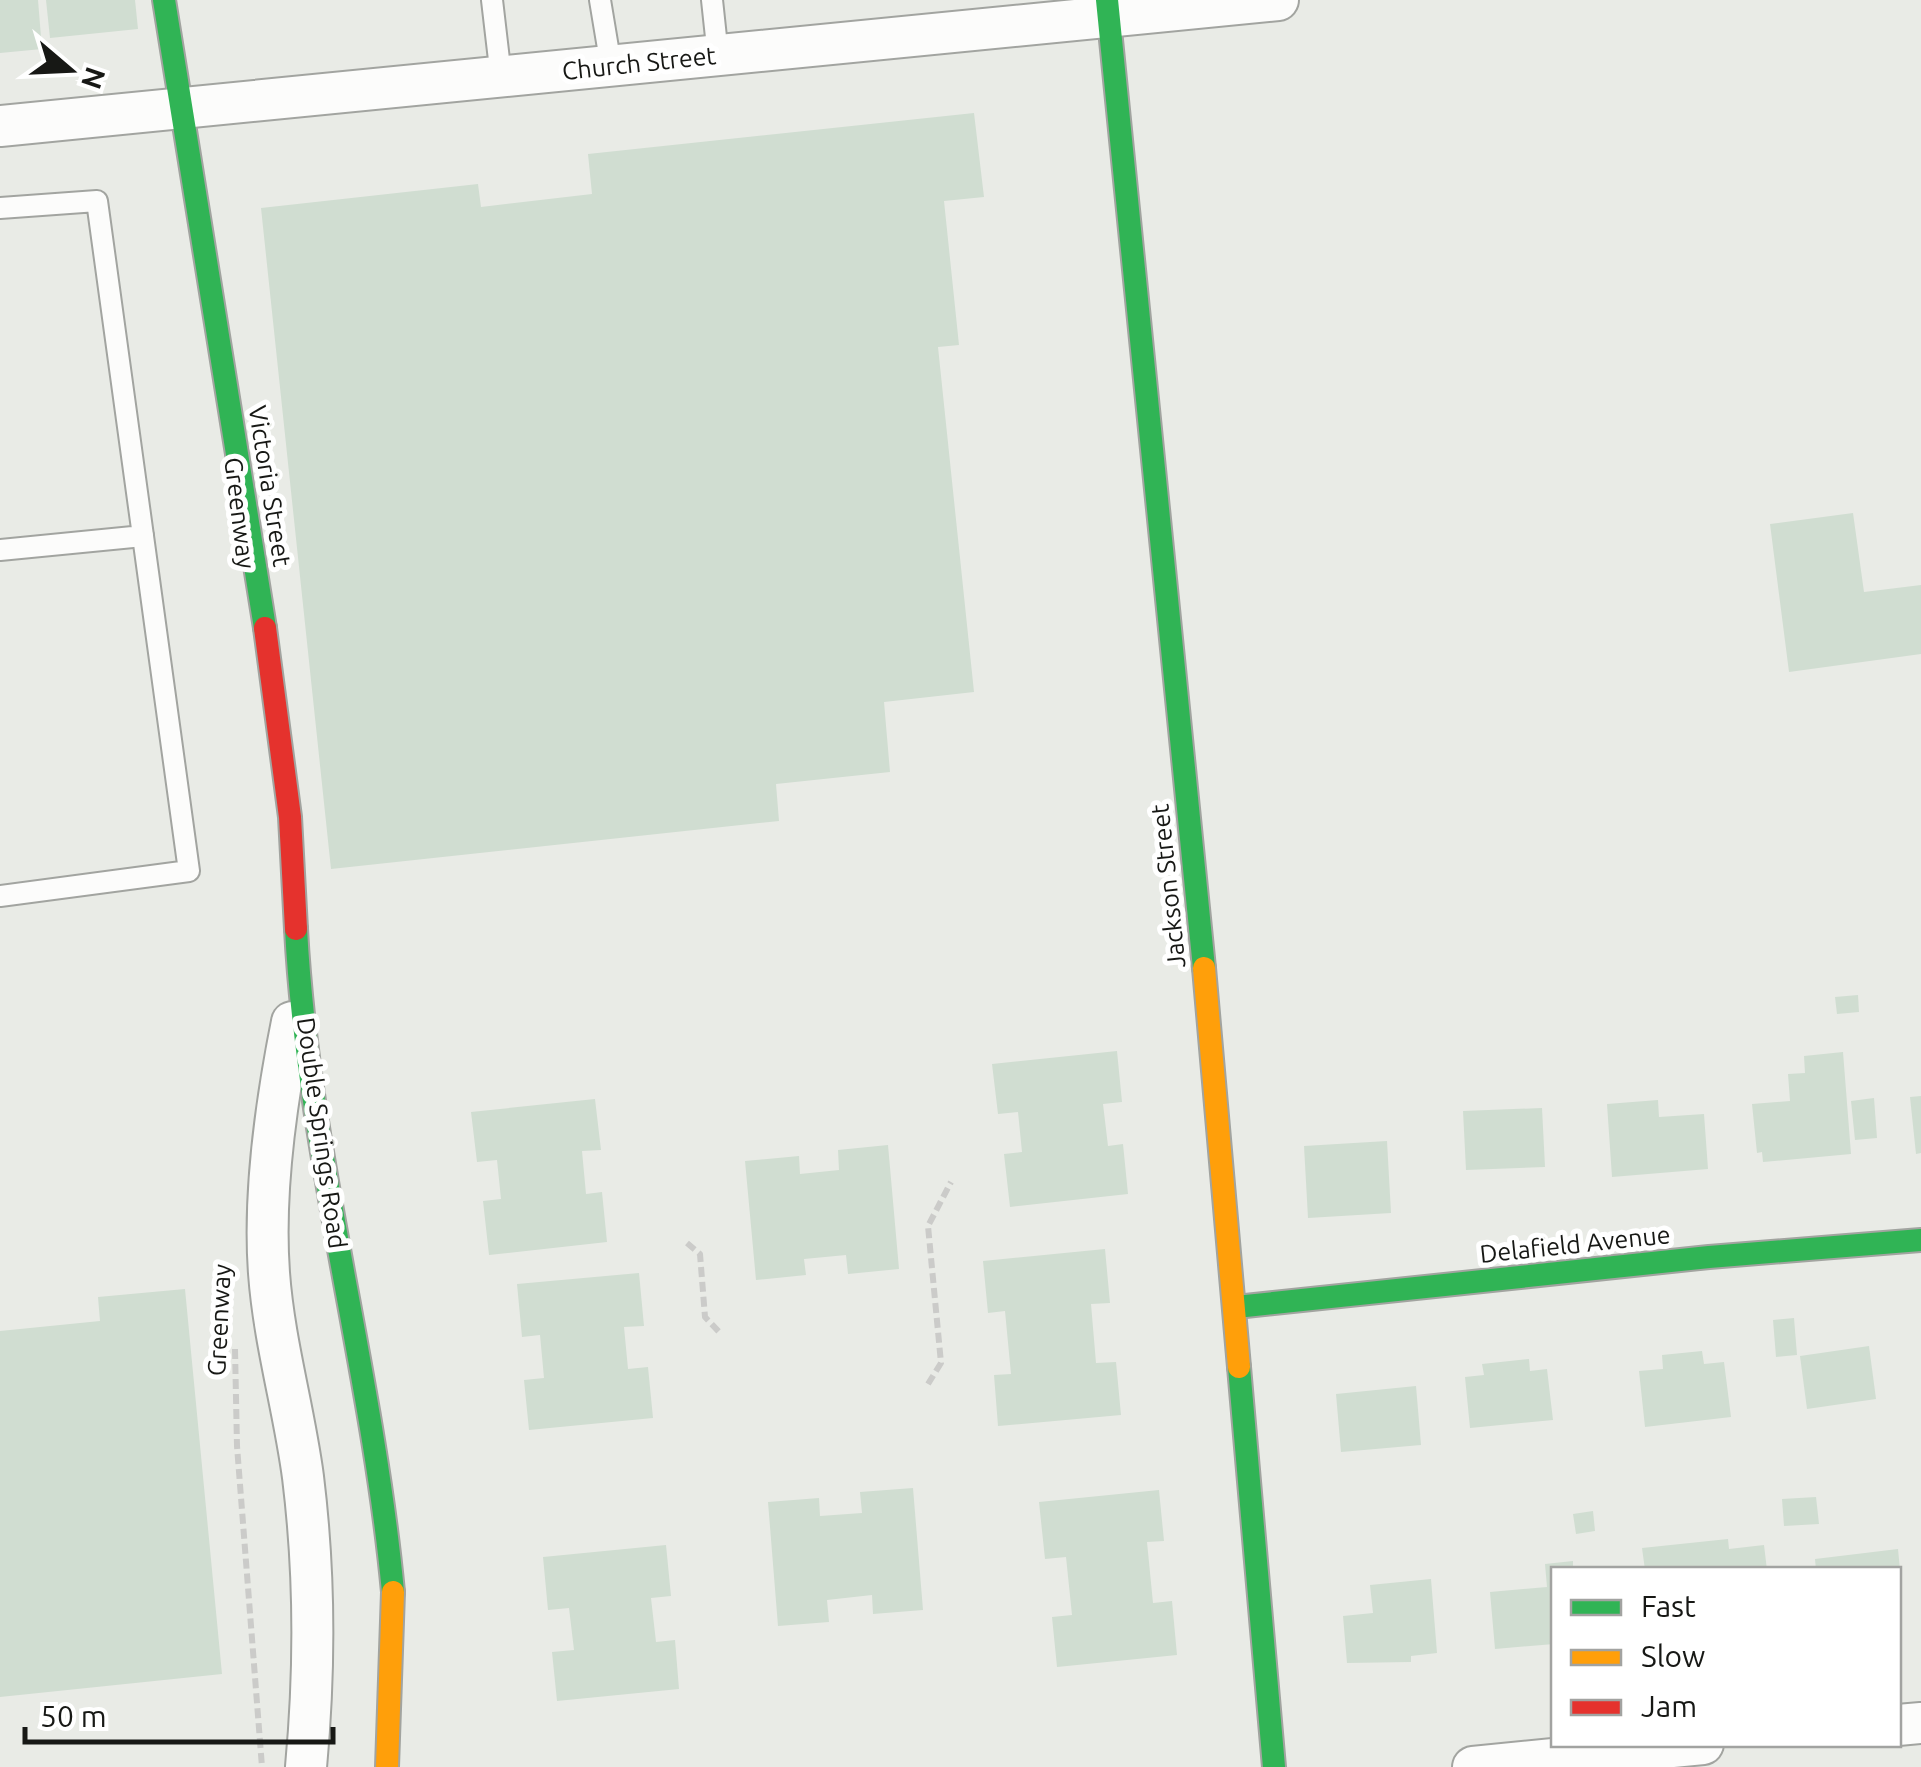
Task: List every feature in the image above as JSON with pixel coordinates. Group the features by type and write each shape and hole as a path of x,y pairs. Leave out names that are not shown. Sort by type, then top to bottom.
{"street":[{"name":"Victoria Street","path":"164,0 271,663 290,817 299,984"},
{"name":"Church Street","path":"0,126 718,56 1108,9 1278,0"},
{"name":"Jackson Street","path":"1108,9 1236,1307 1274,1767"},
{"name":"Double Springs Road","path":"299,984 273,1160 268,1246 273,1309 302,1474 310,1548 313,1624 306,1767"},
{"name":"Double Springs Road","path":"299,984 326,1186 370,1401 390,1542 395,1660 388,1767"},
{"name":"Delafield Avenue","path":"1236,1307 1921,1240"},
{"path":"1473,1767 1673,1747"}],"lane":[{"path":"492,0 501,77"},
{"path":"600,0 610,66"},
{"path":"712,0 718,56"},
{"path":"0,208 97,201 189,871 0,896"},
{"path":"0,550 143,536"}],"path":[{"path":"928,1384 941,1362 928,1226 951,1182"},
{"path":"687,1243 700,1254 705,1317 721,1334"},
{"name":"Greenway","path":"235,1336 237,1446 262,1767"}],"building":[{"path":"0,0 38,0 42,49 0,53"},
{"path":"46,0 135,0 138,29 50,38"},
{"path":"974,113 984,197 944,201 959,345 938,347 974,692 884,702 890,772 776,784 779,821 331,869 261,208 478,184 481,207 592,194 588,154"},
{"path":"1853,513 1864,592 1921,585 1921,654 1789,672 1770,524"},
{"path":"1858,995 1859,1012 1837,1014 1835,997"},
{"path":"1117,1051 1122,1102 1103,1104 1108,1146 1123,1144 1128,1194 1010,1207 1004,1154 1022,1152 1018,1112 998,1114 992,1064"},
{"path":"1843,1052 1851,1154 1763,1162 1762,1152 1757,1153 1752,1104 1790,1101 1788,1074 1805,1073 1804,1056"},
{"path":"1921,1096 1921,1153 1916,1154 1910,1097"},
{"path":"1874,1098 1877,1138 1855,1140 1851,1101"},
{"path":"595,1099 601,1150 582,1151 586,1194 602,1192 607,1242 489,1255 483,1201 501,1199 497,1160 477,1162 471,1112"},
{"path":"1658,1100 1659,1117 1704,1114 1708,1169 1612,1177 1607,1104"},
{"path":"1542,1108 1545,1167 1466,1170 1463,1111"},
{"path":"1387,1141 1391,1213 1308,1218 1304,1146"},
{"path":"888,1145 899,1269 848,1274 846,1255 804,1259 806,1275 756,1280 745,1161 799,1156 800,1174 839,1170 838,1150"},
{"path":"1105,1249 1110,1303 1091,1304 1096,1363 1116,1362 1121,1415 998,1426 994,1375 1011,1374 1005,1311 988,1313 983,1261"},
{"path":"639,1273 644,1326 624,1327 628,1369 648,1367 653,1418 529,1430 524,1380 544,1378 540,1335 522,1337 517,1284"},
{"path":"185,1289 222,1674 0,1697 0,1331 100,1321 98,1297"},
{"path":"1794,1318 1797,1355 1776,1357 1773,1320"},
{"path":"1869,1346 1876,1399 1807,1409 1800,1356"},
{"path":"1702,1351 1704,1364 1724,1362 1731,1417 1645,1427 1639,1371 1663,1369 1662,1355"},
{"path":"1529,1359 1530,1371 1547,1369 1553,1420 1470,1428 1465,1377 1484,1375 1482,1364"},
{"path":"1416,1386 1421,1445 1341,1452 1336,1394"},
{"path":"913,1488 923,1610 873,1614 872,1595 827,1600 829,1622 778,1626 768,1502 819,1498 820,1516 862,1513 860,1492"},
{"path":"1159,1490 1164,1541 1147,1542 1153,1603 1172,1601 1177,1655 1057,1667 1052,1617 1072,1615 1066,1557 1045,1559 1039,1502"},
{"path":"1816,1497 1819,1524 1784,1526 1782,1499"},
{"path":"1593,1511 1595,1531 1576,1534 1573,1514"},
{"path":"1728,1539 1729,1549 1764,1545 1767,1567 1645,1567 1642,1548"},
{"path":"666,1545 671,1596 651,1598 656,1642 675,1640 679,1689 557,1701 552,1652 574,1650 569,1608 548,1610 543,1557"},
{"path":"1898,1549 1900,1567 1816,1567 1815,1559"},
{"path":"1573,1561 1573,1567 1551,1567 1551,1644 1495,1649 1490,1592 1547,1587 1545,1564"},
{"path":"1431,1579 1437,1653 1411,1656 1411,1662 1347,1663 1343,1616 1373,1613 1370,1585"}],"traffic: fast":[{"path":"164,0 265,628"},
{"path":"1107,0 1204,968"},
{"path":"296,929 313,1096 371,1426 393,1592"},
{"path":"1236,1307 1709,1257 1921,1240"},
{"path":"1239,1367 1274,1767"}],"traffic: slow":[{"path":"1204,968 1239,1367"},
{"path":"387,1767 393,1592"}],"traffic: jam":[{"path":"265,628 290,817 296,929"}]}
